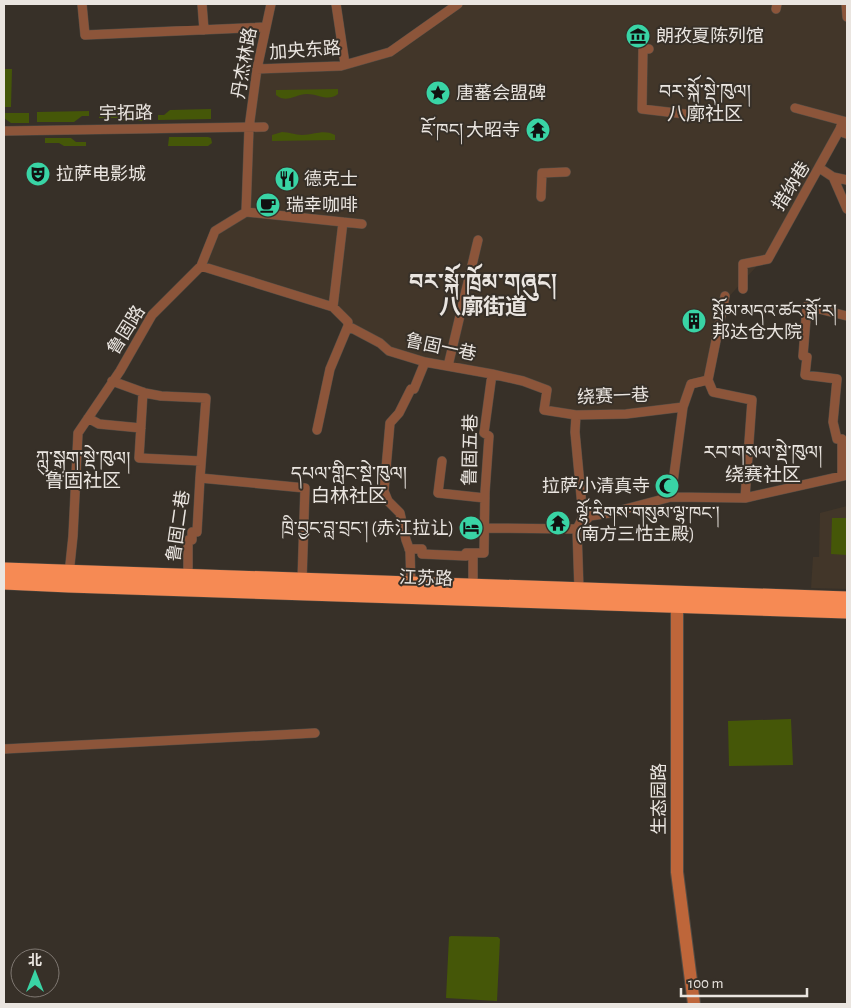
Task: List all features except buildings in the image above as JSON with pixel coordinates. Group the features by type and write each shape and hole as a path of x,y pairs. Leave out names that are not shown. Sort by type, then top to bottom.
{"highway":[{"name":"江苏路","path":"4,570 70,574 579,590 847,611"},
{"name":"江苏路","path":"4,582 677,599 847,599"}],"street":[{"path":"82,4 85,35 266,27"},
{"path":"202,4 204,30"},
{"name":"丹杰林路","path":"250,128 257,69 271,4"},
{"path":"336,4 345,64"},
{"name":"加央东路","path":"257,69 345,64 390,52 458,4"},
{"path":"846,4 847,17"},
{"path":"649,49 643,49 642,109 702,116"},
{"path":"743,289 743,264 768,259 845,121 795,108"},
{"name":"措纳巷","path":"767,258 821,169 846,134 845,121"},
{"name":"宇拓路","path":"4,131 264,127"},
{"path":"250,128 246,212 362,224"},
{"path":"821,169 833,177 847,180"},
{"path":"540,197 542,173 566,172"},
{"path":"833,177 847,209"},
{"name":"鲁固路","path":"70,574 78,433 112,382 152,315 201,266 215,231 246,212"},
{"path":"201,266 333,307 343,222"},
{"path":"448,366 478,240"},
{"path":"725,296 708,380 713,392 752,400 746,498"},
{"path":"847,316 807,306 803,356 807,357 805,375 847,380"},
{"name":"鲁固一巷","path":"333,307 348,322 348,326 380,343 389,351 425,362 492,374 547,390 544,410"},
{"path":"317,430 330,368 348,326"},
{"path":"411,585 409,549 400,514 388,501 384,491 390,423 399,413 410,389 414,389 425,362"},
{"name":"鲁固五巷","path":"473,553 484,553 489,436 484,433 492,374"},
{"path":"837,379 832,422 837,439 842,440 844,474"},
{"path":"671,497 682,407 691,384 708,380"},
{"name":"鲁固二巷","path":"112,382 161,396 206,398 199,461 200,478 196,532 192,532 192,540 188,540 188,577"},
{"path":"144,392 140,458 199,461"},
{"name":"绕赛一巷","path":"544,410 576,414 626,414 682,407"},
{"path":"576,414 575,432 583,517 577,529 579,590"},
{"path":"88,418 98,424 141,428"},
{"path":"843,452 844,474"},
{"path":"442,461 438,493 485,498"},
{"path":"484,528 577,529 590,516 610,513 671,497 746,498 844,474"},
{"name":"鲁固二巷","path":"200,478 305,488 302,581"},
{"path":"409,549 422,549 422,554 466,556 466,553 473,553 473,587"},
{"name":"生态园路","path":"677,599 677,872 694,1004"},
{"path":"4,749 315,733"}],"shaded area":[{"path":"457,4 846,4 847,109 844,133 768,254 724,302 708,380 691,384 683,407 588,415 544,410 547,391 414,359 348,326 333,307 201,266 220,228 246,212 257,69 341,66 381,54"},
{"path":"847,506 847,589 811,588 813,557 819,557 820,513"}],"green space":[{"path":"4,69 12,69 11,107 4,107"},
{"path":"338,89 338,94 330,97 303,94 284,99 276,95 276,90"},
{"path":"211,109 211,119 158,120 158,115 164,115 170,110"},
{"path":"89,111 89,116 82,116 74,122 37,122 37,112"},
{"path":"99,111 133,111 138,114 149,115 149,121 123,121 118,118 99,118"},
{"path":"4,113 29,113 29,123 11,123 4,118"},
{"path":"282,132 302,135 327,132 335,135 335,140 272,141 272,135"},
{"path":"169,137 208,137 211,138 212,143 208,146 168,146"},
{"path":"45,138 71,138 76,142 86,142 86,146 64,146 59,143 45,143"},
{"path":"832,518 847,518 847,555 831,554"},
{"path":"791,719 793,765 729,766 728,721"},
{"path":"449,937 498,937 500,939 497,1001 446,998"}],"place":[{"name":"朗孜夏陈列馆","path":"638,36"},
{"name":"唐蕃会盟碑","path":"438,93"},
{"name":"ཇོ་ཁང། 大昭寺","path":"538,130"},
{"name":"拉萨电影城","path":"38,174"},
{"name":"德克士","path":"287,179"},
{"name":"瑞幸咖啡","path":"268,205"},
{"name":"སྤོམ་མདའ་ཚང་སྒོ་ར། 邦达仓大院","path":"694,321"},
{"name":"拉萨小清真寺","path":"667,486"},
{"name":"ལྷོ་རིགས་གསུམ་ལྷ་ཁང་། (南方三怙主殿)","path":"558,523"},
{"name":"ཁྲི་བྱང་བླ་བྲང་། (赤江拉让)","path":"471,528"}],"district":[{"name":"བར་སྐོ་སྡེ་ཁུལ། 八廓社区","path":"705,102"},
{"name":"བར་སྐོ་ཁྲོམ་གཞུང། 八廓街道","path":"483,294"},
{"name":"རབ་གསལ་སྡེ་ཁུལ། 绕赛社区","path":"763,463"},
{"name":"ཀླུ་སྒུག་སྡེ་ཁུལ། 鲁固社区","path":"83,469"},
{"name":"དཔལ་གླིང་སྡེ་ཁུལ། 白林社区","path":"349,484"}]}
